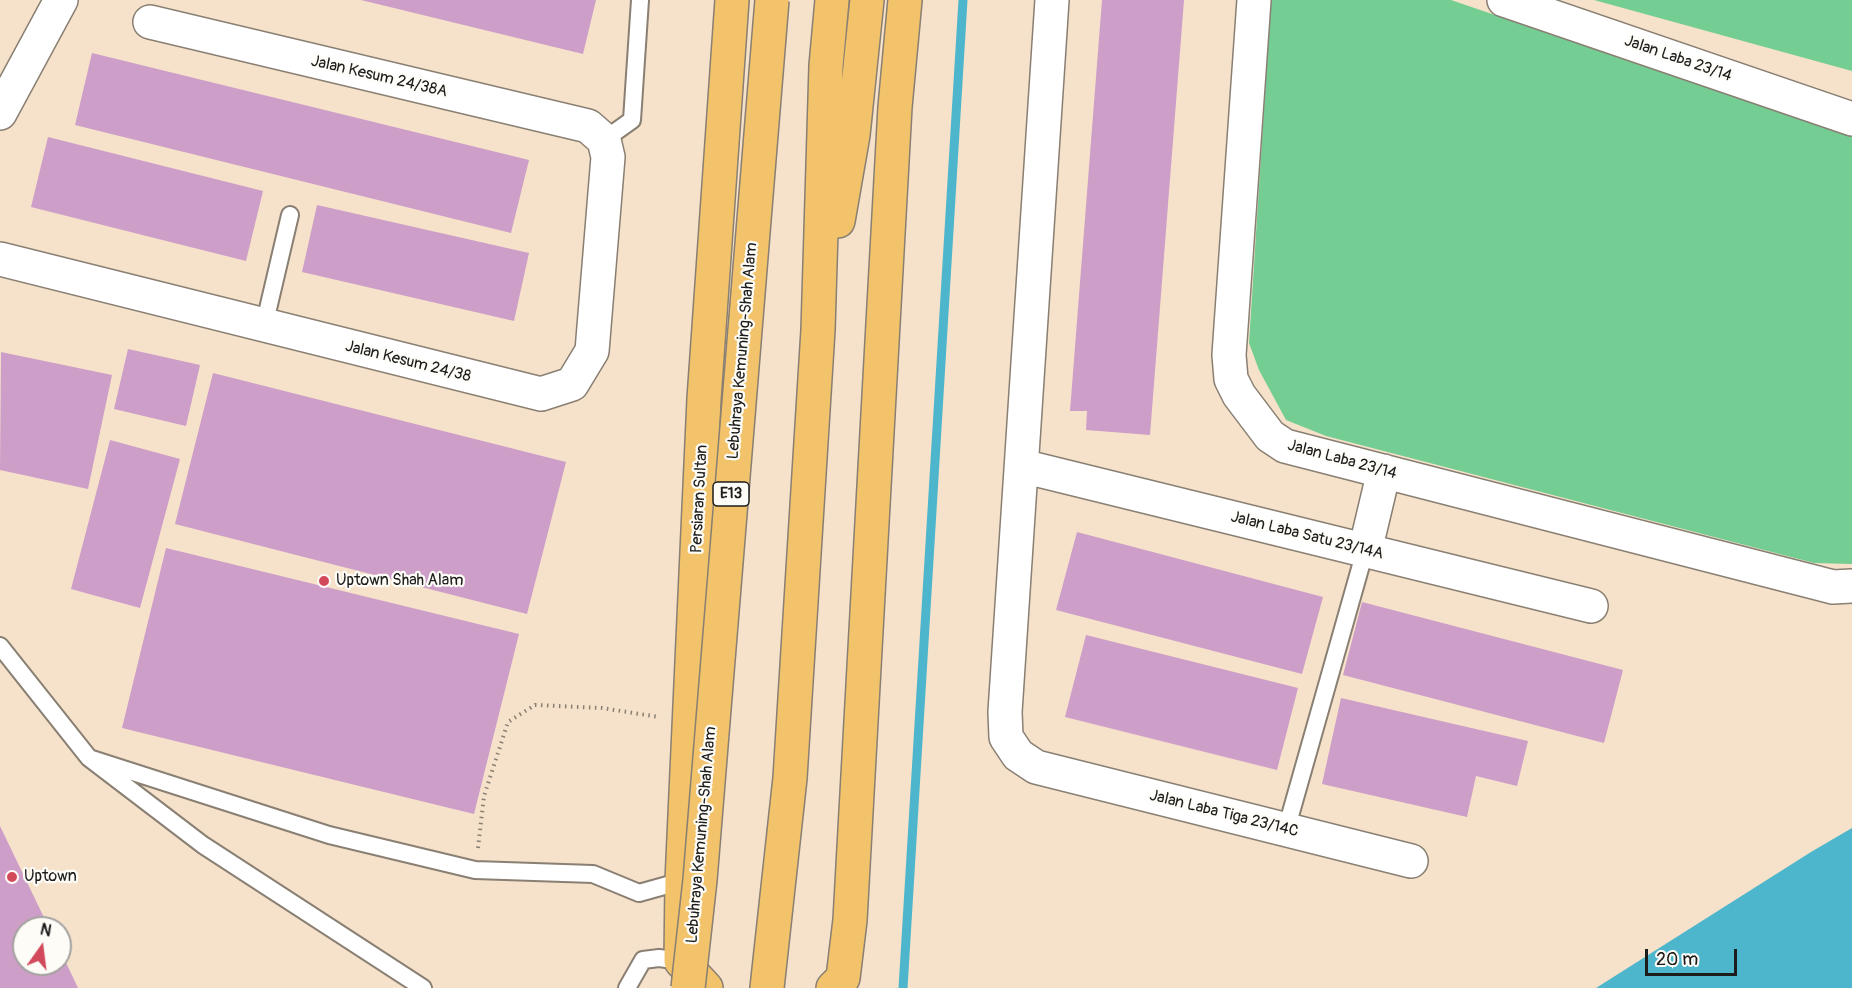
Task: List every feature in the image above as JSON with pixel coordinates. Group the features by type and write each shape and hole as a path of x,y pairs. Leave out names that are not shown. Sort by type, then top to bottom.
{"main road":[{"name":"Persiaran Sultan","path":"684,975 682,881 704,399 732,0"},
{"name":"Lebuhraya Kemuning-Shah Alam","path":"684,975 700,880 772,0"},
{"path":"767,988 790,778 818,330 826,66 832,0"},
{"path":"818,330 853,135 867,0"},
{"path":"832,988 843,978 850,920 895,107 905,0"},
{"path":"684,975 706,988"}],"street":[{"path":"0,113 61,0"},
{"path":"1022,466 1052,0"},
{"name":"Jalan Laba 23/14","path":"1254,0 1229,355 1231,379 1239,395 1270,436 1285,446 1833,587 1852,586"},
{"name":"Jalan Laba 23/14","path":"1504,0 1852,119"},
{"name":"Jalan Kesum 24/38A","path":"150,22 588,126 604,140"},
{"name":"Jalan Kesum 24/38","path":"0,260 541,394 572,384 592,351 608,157 604,140"},
{"name":"Jalan Laba Satu 23/14A","path":"1022,466 1592,606"},
{"name":"Jalan Laba Tiga 23/14C","path":"1022,466 1006,737 1018,755 1036,767 1411,861"},
{"path":"1365,550 1384,471"}],"lane":[{"path":"604,140 632,120 640,0"},
{"path":"264,326 290,215"},
{"path":"1286,830 1365,550"},
{"path":"0,646 89,758 203,845 423,988"},
{"path":"89,758 329,835 475,870 593,874 639,893 682,881"},
{"path":"627,988 643,960 660,958 684,975"}],"path":[{"path":"475,870 484,796 508,722 535,705 602,708 689,722"}],"green space":[{"path":"1271,0 1451,0 1852,137 1852,564 1814,563 1326,436 1286,420 1259,370 1249,343"},
{"path":"1594,0 1852,0 1852,71"}],"water":[{"path":"1852,828 1852,988 1596,988 1811,852"}],"building":[{"path":"361,0 596,0 583,54"},
{"path":"1102,0 1184,0 1150,435 1086,430 1087,411 1070,411"},
{"path":"92,53 529,160 511,233 75,125"},
{"path":"48,137 263,191 246,261 31,207"},
{"path":"317,205 529,253 514,321 302,272"},
{"path":"128,349 200,365 186,426 114,409"},
{"path":"1,352 112,375 88,489 0,470"},
{"path":"213,373 566,462 527,614 175,524"},
{"path":"110,440 180,459 140,608 71,589"},
{"path":"1077,532 1323,597 1302,674 1056,610"},
{"path":"166,548 519,634 474,814 122,728"},
{"path":"1362,602 1623,670 1604,743 1343,675"},
{"path":"1086,635 1298,688 1277,770 1065,717"},
{"path":"1341,698 1528,741 1517,786 1476,776 1467,817 1322,784"},
{"name":"Uptown","path":"0,826 43,916 12,916 12,976 72,975 78,988 0,988"}],"waterway":[{"path":"903,988 963,0"}],"place":[{"name":"Uptown Shah Alam","path":"324,581"},
{"name":"Uptown","path":"12,877"}]}
